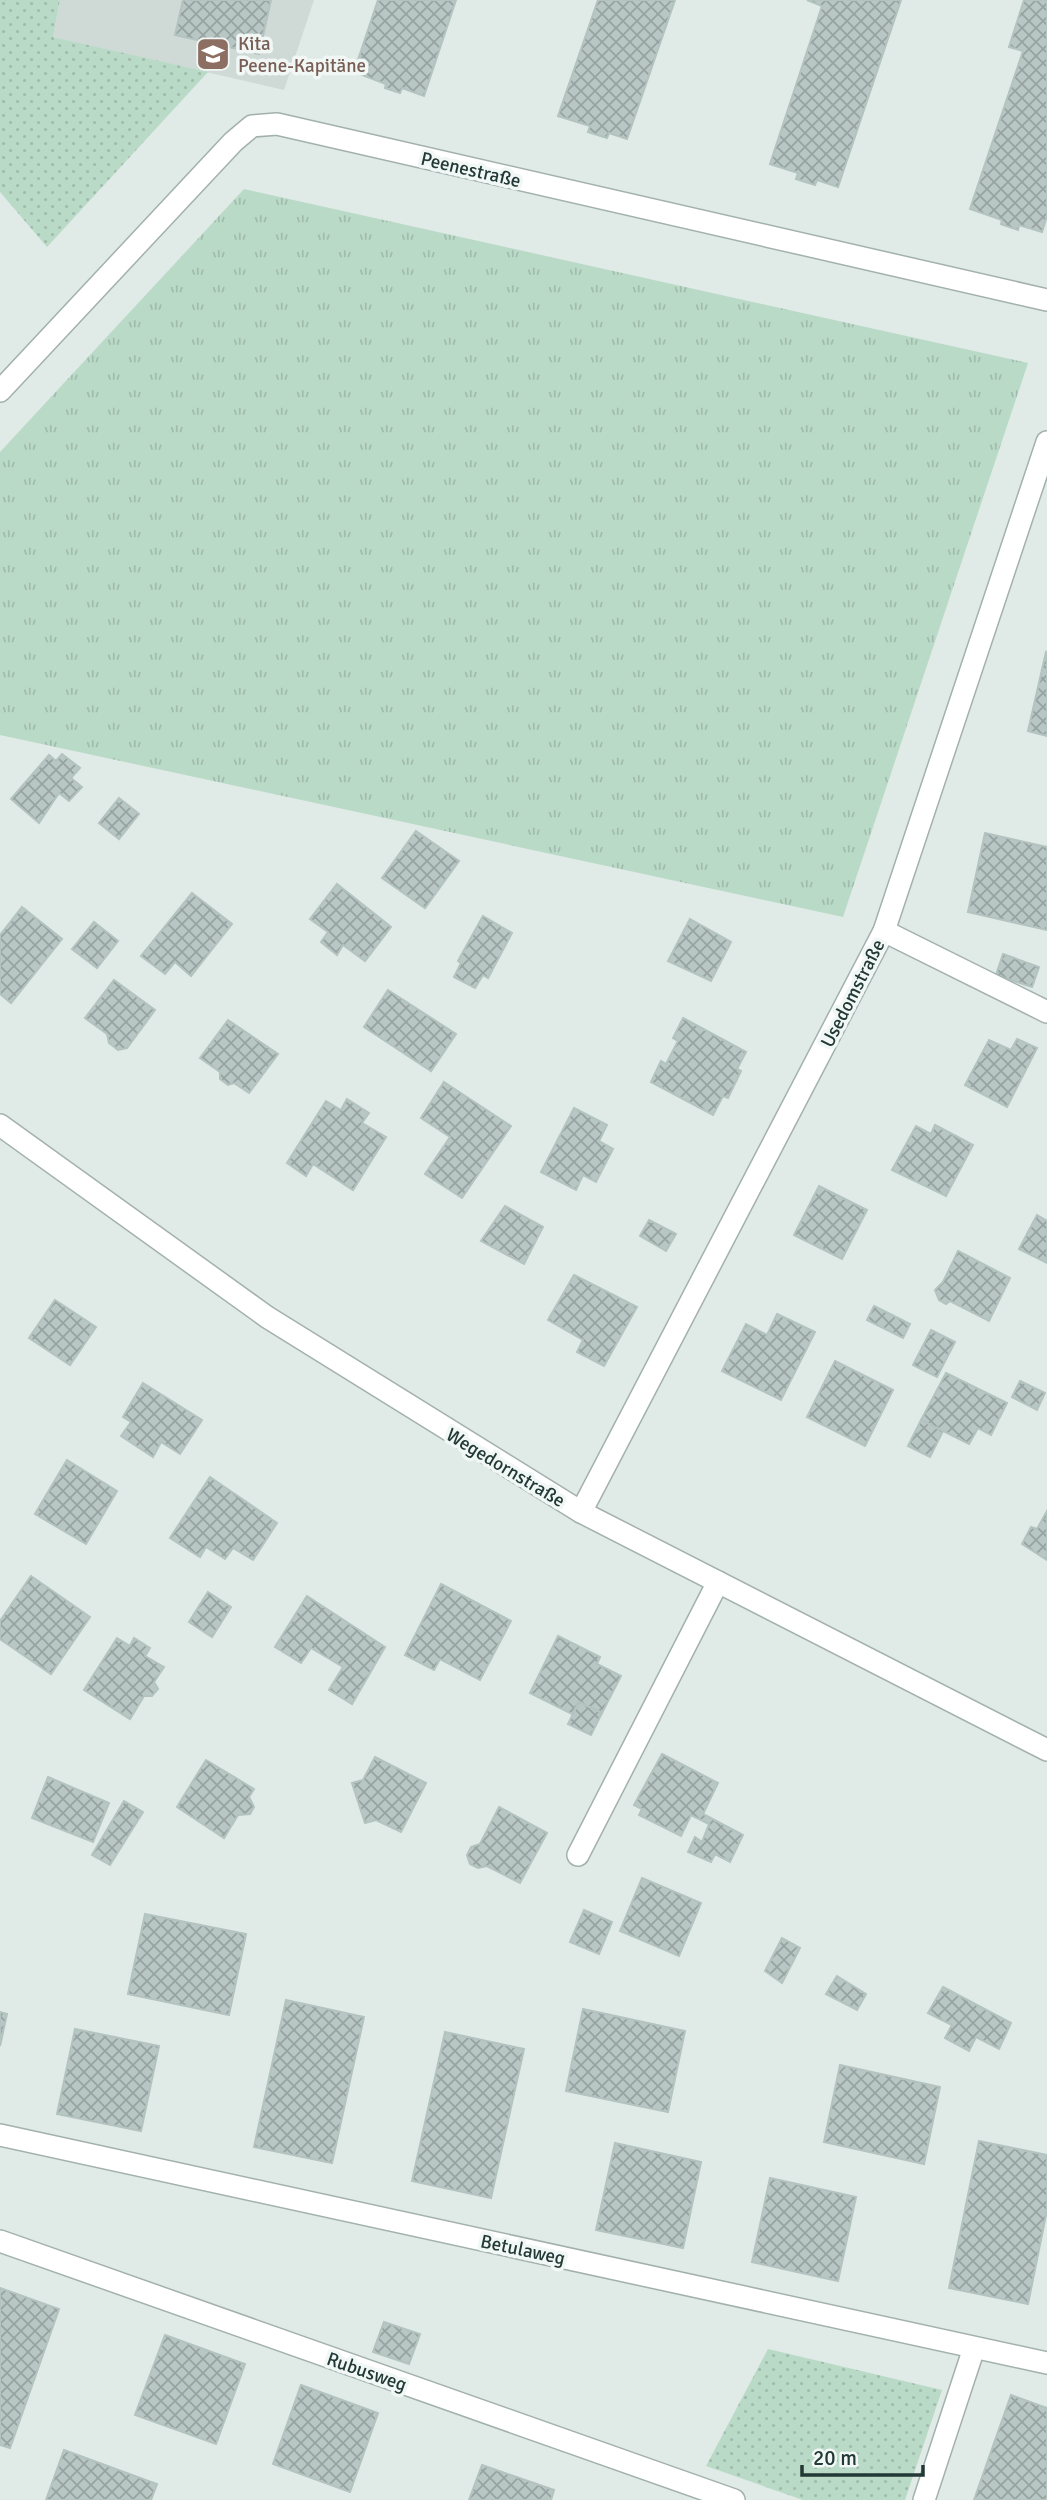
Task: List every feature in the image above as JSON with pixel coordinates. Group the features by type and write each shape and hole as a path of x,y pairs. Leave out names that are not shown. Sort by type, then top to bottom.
{"street":[{"name":"Peenestraße","path":"0,391 233,142 252,126 277,124 1047,300"},
{"name":"Usedomstraße","path":"581,1512 884,931 1047,442"},
{"path":"884,931 1047,1012"},
{"name":"Wegedornstraße","path":"1,1128 267,1317 581,1512 1047,1750"},
{"path":"578,1855 718,1582"},
{"name":"Betulaweg","path":"0,2135 1047,2362"},
{"name":"Rubusweg","path":"0,2241 734,2500"},
{"path":"924,2500 974,2348"}],"shaded area":[{"name":"Kita Peene-Kapitäne","path":"60,0 314,0 284,90 53,37"}],"green space":[{"path":"0,0 60,0 53,37 208,72 47,247 0,192"},
{"path":"244,189 1028,363 843,917 0,735 0,452"},
{"path":"768,2349 942,2390 905,2500 803,2500 706,2466"}],"building":[{"path":"183,0 271,0 259,54 175,35"},
{"path":"378,0 456,0 424,96 402,88 400,93 385,88 386,84 354,72"},
{"path":"598,0 675,0 627,139 609,133 607,138 588,132 590,126 558,116"},
{"path":"807,0 901,0 838,187 817,180 815,185 796,179 798,173 770,164 822,6"},
{"path":"1024,0 1047,0 1047,216 1042,232 1019,225 1018,230 1001,224 1002,220 970,209 1023,51 1009,47"},
{"path":"1047,653 1047,736 1028,731"},
{"path":"62,754 80,768 71,778 82,787 69,801 59,793 39,823 11,799 49,755 56,761"},
{"path":"119,798 139,814 119,839 99,823"},
{"path":"416,831 459,861 425,908 382,878"},
{"path":"985,833 1047,847 1047,930 968,912"},
{"path":"337,884 391,927 365,961 343,945 337,955 321,942 328,932 310,919"},
{"path":"192,893 232,924 191,976 175,962 165,974 141,956"},
{"path":"22,907 62,939 11,1003 0,994 0,935"},
{"path":"483,916 512,933 488,978 483,975 475,988 454,977 461,963 458,961"},
{"path":"690,919 731,942 711,981 668,961"},
{"path":"94,922 118,941 97,968 72,949"},
{"path":"1003,954 1039,967 1032,987 996,975"},
{"path":"114,980 155,1010 127,1048 118,1050 109,1043 107,1034 85,1018"},
{"path":"388,990 456,1034 431,1071 364,1027"},
{"path":"683,1018 746,1052 737,1069 741,1071 728,1098 723,1096 713,1115 651,1082 661,1061 666,1064 678,1041 673,1038"},
{"path":"228,1020 278,1054 249,1093 234,1083 228,1085 220,1079 220,1072 200,1058"},
{"path":"1017,1039 1037,1048 1007,1107 965,1085 989,1040 1011,1050"},
{"path":"444,1082 511,1126 462,1198 425,1174 450,1137 421,1118"},
{"path":"347,1099 369,1113 362,1123 386,1137 353,1190 313,1164 306,1176 287,1163 326,1101 341,1110"},
{"path":"574,1108 607,1125 599,1141 613,1149 596,1182 583,1175 576,1190 541,1172"},
{"path":"935,1125 973,1145 946,1196 892,1170 916,1126 931,1134"},
{"path":"819,1186 867,1210 842,1259 794,1235"},
{"path":"505,1206 543,1227 524,1264 481,1241"},
{"path":"1037,1215 1047,1221 1047,1263 1019,1249"},
{"path":"649,1220 676,1234 666,1251 640,1236"},
{"path":"958,1251 1010,1278 989,1321 950,1301 946,1304 939,1300 935,1290 943,1282"},
{"path":"574,1275 637,1307 604,1366 577,1352 583,1340 548,1320"},
{"path":"55,1300 96,1327 70,1365 29,1338"},
{"path":"874,1306 910,1324 903,1338 867,1320"},
{"path":"777,1314 815,1332 781,1400 722,1371 746,1324 767,1335"},
{"path":"931,1330 955,1342 937,1377 913,1365"},
{"path":"835,1361 893,1390 865,1446 807,1417"},
{"path":"946,1373 1007,1403 991,1435 978,1428 969,1444 921,1420"},
{"path":"1020,1381 1045,1393 1037,1410 1012,1397"},
{"path":"143,1383 202,1420 180,1454 161,1442 153,1457 121,1436 131,1422 123,1417"},
{"path":"921,1420 943,1431 930,1457 908,1446"},
{"path":"67,1460 117,1491 86,1544 35,1514"},
{"path":"210,1477 277,1523 253,1560 233,1548 225,1559 206,1547 200,1557 170,1538"},
{"path":"1047,1511 1047,1560 1022,1544 1031,1527 1037,1529"},
{"path":"31,1576 90,1617 51,1674 0,1639 0,1621"},
{"path":"441,1584 511,1621 480,1680 440,1659 434,1670 405,1655"},
{"path":"208,1592 231,1607 212,1637 189,1622"},
{"path":"307,1596 385,1647 352,1704 329,1690 343,1667 311,1648 301,1663 275,1647"},
{"path":"558,1636 600,1657 597,1664 621,1676 602,1713 579,1702 572,1714 530,1693"},
{"path":"117,1638 130,1646 134,1638 150,1648 145,1656 164,1667 154,1682 158,1689 152,1696 144,1696 130,1719 84,1690"},
{"path":"579,1702 602,1713 591,1735 568,1724"},
{"path":"662,1754 718,1783 703,1814 743,1835 730,1862 715,1854 711,1862 688,1852 695,1837 702,1842 709,1824 691,1815 681,1836 639,1815 642,1809 634,1805"},
{"path":"375,1757 426,1783 401,1832 376,1820 365,1823 352,1783 363,1780"},
{"path":"206,1760 254,1789 249,1797 254,1807 250,1814 238,1815 224,1838 177,1807"},
{"path":"48,1777 109,1803 93,1842 32,1818"},
{"path":"124,1801 143,1812 110,1865 92,1855"},
{"path":"499,1807 547,1833 520,1883 487,1866 478,1868 470,1864 467,1855 471,1847 480,1844"},
{"path":"642,1878 701,1903 679,1956 620,1931"},
{"path":"584,1910 612,1922 599,1954 570,1942"},
{"path":"145,1914 246,1934 229,2015 128,1994"},
{"path":"782,1938 800,1948 782,1983 765,1971"},
{"path":"837,1976 866,1994 857,2010 826,1994"},
{"path":"943,1987 1011,2023 999,2049 976,2037 969,2051 945,2038 952,2025 928,2013"},
{"path":"286,2000 364,2017 332,2163 254,2147"},
{"path":"583,2009 685,2031 668,2112 566,2091"},
{"path":"0,2012 7,2014 0,2046"},
{"path":"75,2029 159,2046 141,2131 57,2114"},
{"path":"445,2032 524,2049 491,2198 412,2181"},
{"path":"840,2065 940,2087 924,2164 824,2142"},
{"path":"979,2141 1047,2155 1047,2210 1028,2304 949,2288"},
{"path":"615,2143 701,2162 683,2248 596,2230"},
{"path":"770,2178 856,2197 838,2281 752,2262"},
{"path":"0,2288 59,2309 10,2448 0,2445"},
{"path":"384,2322 420,2334 409,2364 373,2352"},
{"path":"165,2335 245,2364 216,2444 135,2415"},
{"path":"301,2385 378,2413 350,2492 273,2464"},
{"path":"1011,2395 1047,2408 1047,2500 974,2500"},
{"path":"64,2450 157,2484 151,2500 46,2500"},
{"path":"482,2465 554,2490 551,2500 469,2500"}],"place":[{"name":"Kita Peene-Kapitäne","path":"213,54"}]}
